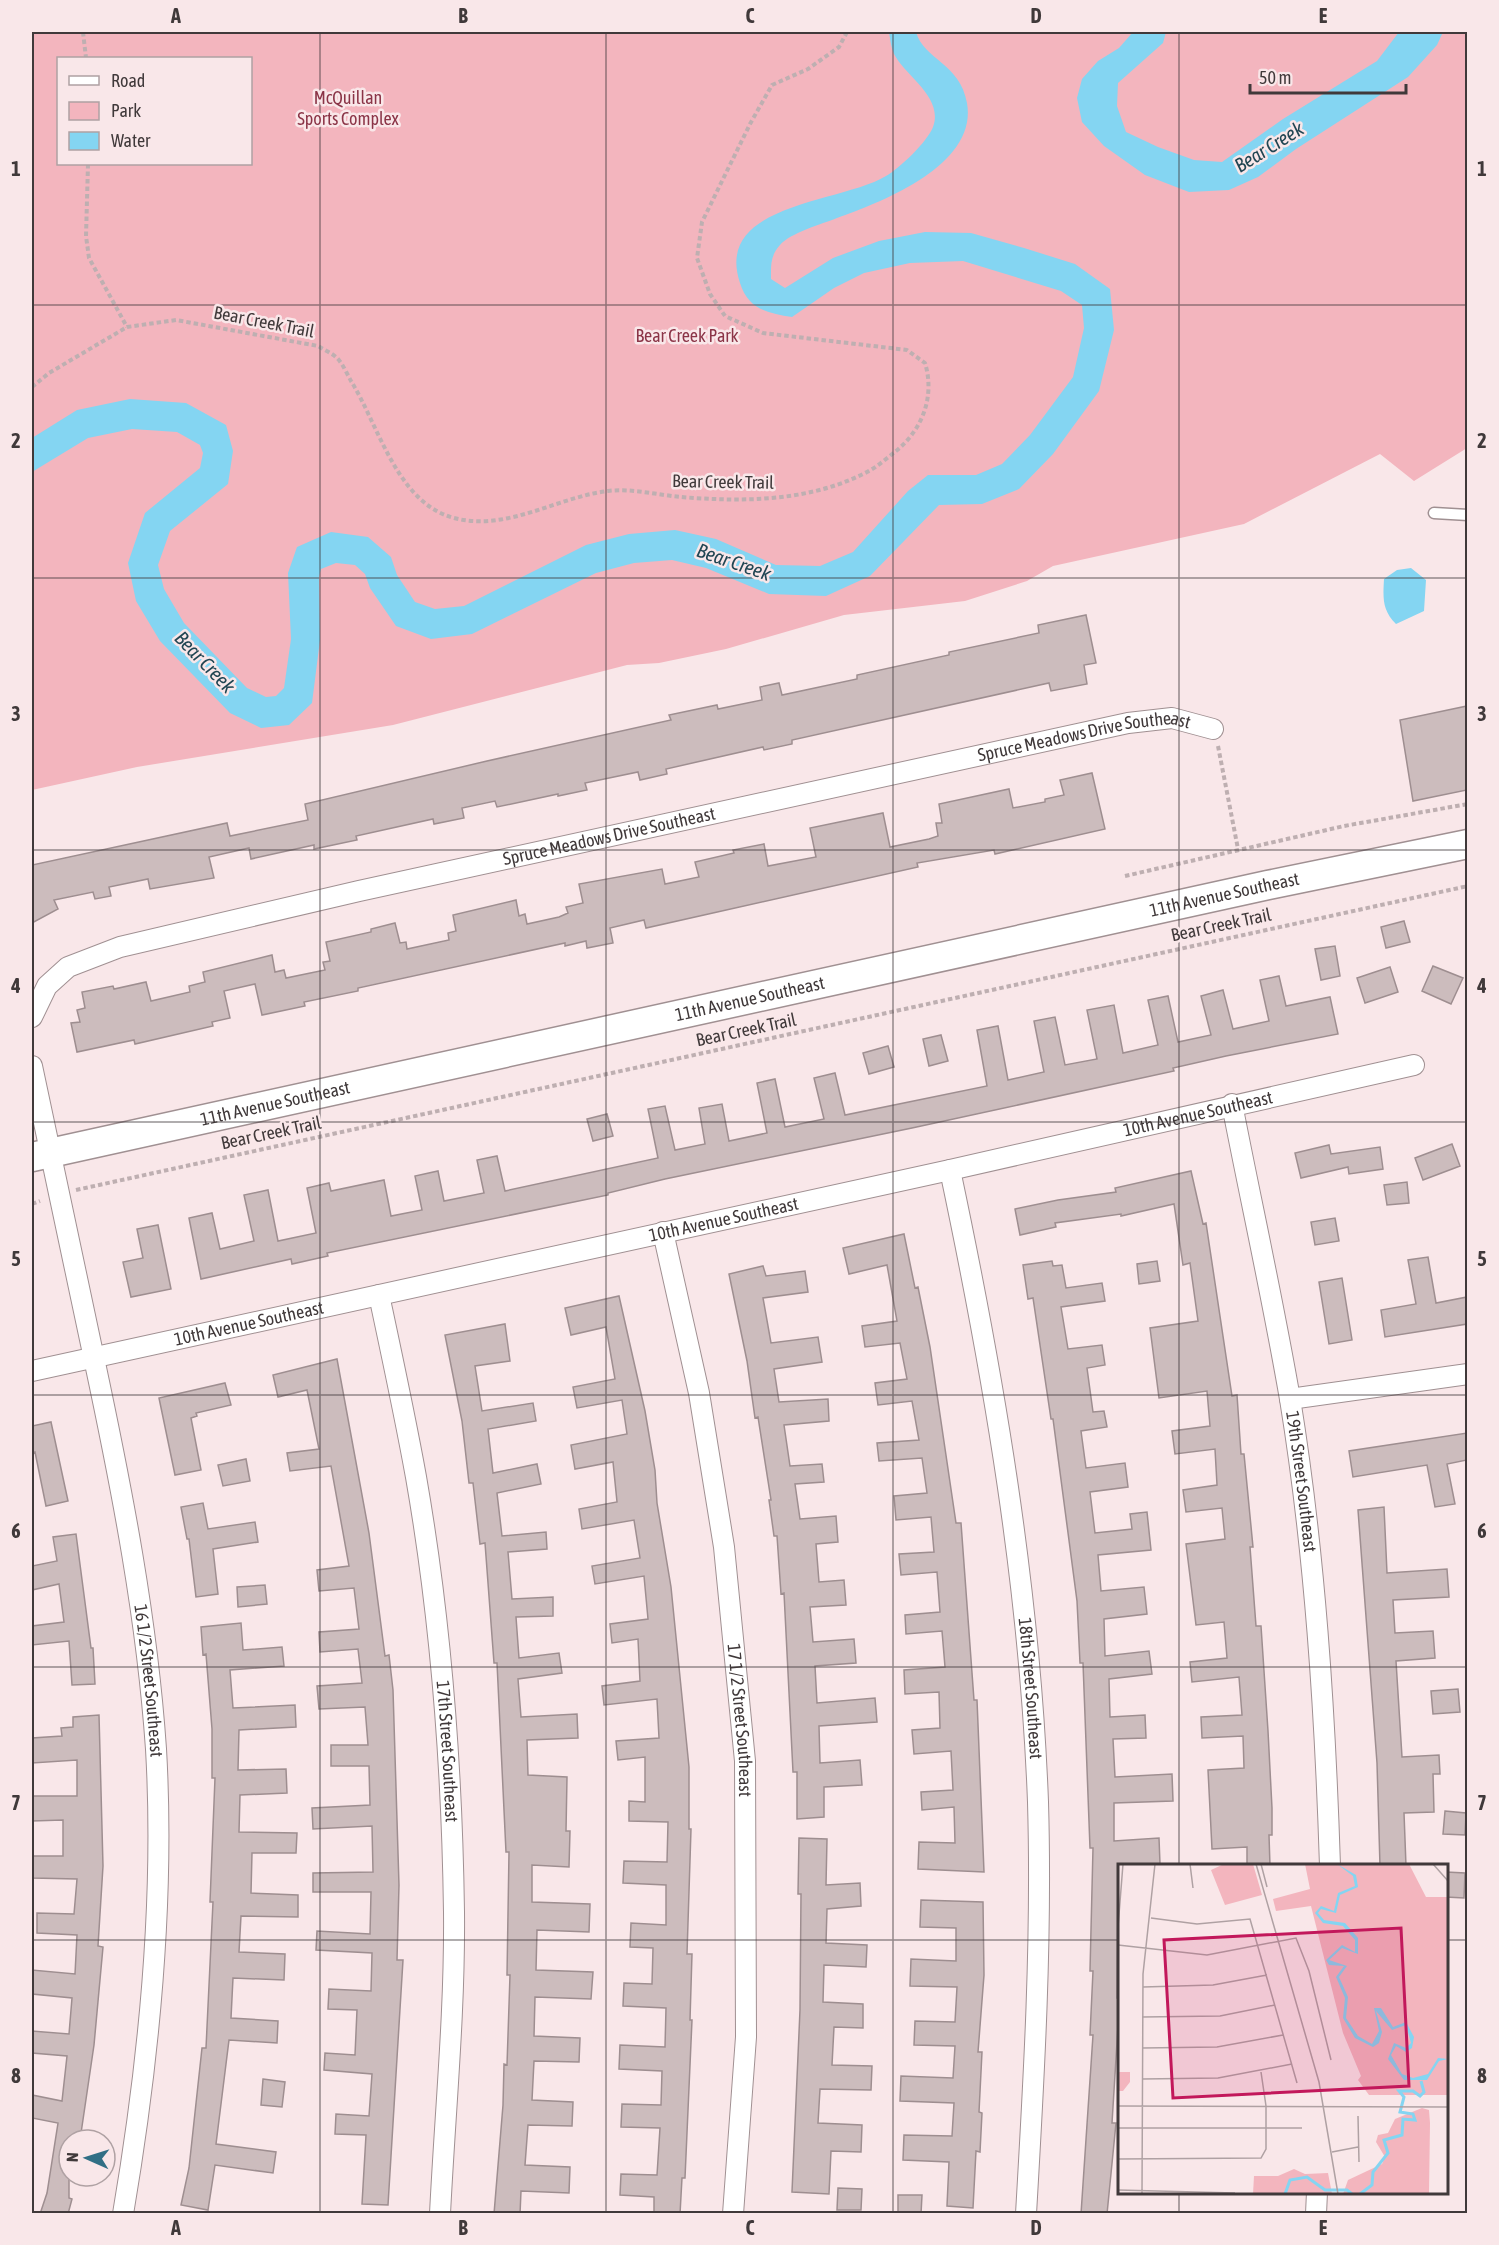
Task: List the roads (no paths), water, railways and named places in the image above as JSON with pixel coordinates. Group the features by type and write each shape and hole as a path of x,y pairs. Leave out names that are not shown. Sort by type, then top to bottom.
{"main road":[{"name":"11th Avenue Southeast","path":"41,1155 1279,882 1467,844"}],"street":[{"name":"Spruce Meadows Drive Southeast","path":"32,1017 39,998 58,975 78,962 120,947 359,891 1128,723 1172,718 1213,729"},
{"name":"10th Avenue Southeast","path":"32,1371 950,1170 1232,1104 1414,1065"},
{"path":"32,1066 41,1155"},
{"name":"19th Street Southeast","path":"1232,1104 1290,1399 1312,1571 1330,1864"},
{"name":"16 1/2 Street Southeast","path":"41,1155 59,1194 128,1524 145,1635 156,1749 158,1849 155,1931 141,2090 123,2214"},
{"name":"18th Street Southeast","path":"950,1170 992,1383 1011,1507 1029,1656 1038,1802 1038,1943 1026,2214"},
{"name":"17 1/2 Street Southeast","path":"663,1232 699,1393 724,1547 745,1761 746,2037 733,2214"},
{"name":"17th Street Southeast","path":"379,1295 417,1488 438,1654 449,1787 454,1914 440,2214"},
{"path":"1290,1399 1467,1374"},
{"path":"1316,2214 1317,2194"}],"lane":[{"path":"1434,513 1467,515"}],"water":[{"name":"Bear Creek","path":"889,32 916,32 926,49 957,79 967,103 966,125 958,145 943,162 923,178 901,191 807,229 785,241 773,257 771,279 785,288 833,258 879,241 925,232 971,233 1075,264 1110,289 1114,330 1099,391 1053,454 1019,489 982,504 939,505 870,576 826,596 769,594 706,568 672,560 634,563 596,573 472,634 431,639 396,626 370,588 365,574 355,565 336,563 321,569 319,577 320,640 312,703 289,725 261,728 230,713 160,641 136,601 128,563 145,513 200,468 203,453 200,445 177,432 132,429 88,438 32,472 32,438 77,410 130,399 186,403 226,425 233,451 228,484 170,531 158,565 164,589 184,623 247,688 266,697 276,696 284,688 291,639 288,573 297,547 331,532 368,537 391,557 397,575 415,602 435,609 464,606 586,545 629,534 675,530 716,539 776,565 820,566 853,552 908,491 928,475 976,475 1002,464 1030,435 1073,377 1084,328 1082,305 1061,291 963,261 910,263 864,273 834,288 792,317 774,314 753,304 748,299 740,283 737,257 745,236 763,221 786,210 866,185 886,176 912,154 930,133 935,116 933,106 922,88 894,54"},
{"name":"Bear Creek","path":"1133,32 1166,32 1163,43 1118,83 1117,106 1126,132 1194,160 1222,162 1283,119 1377,61 1399,32 1443,32 1437,45 1408,77 1296,149 1258,177 1229,190 1189,192 1145,175 1104,146 1082,122 1077,98 1082,79 1098,61 1119,48"},
{"path":"1411,568 1426,580 1424,611 1396,624 1388,614 1384,603 1384,579 1397,570"}],"park label":[{"name":"McQuillan Sports Complex","path":"348,108"},
{"name":"Bear Creek Park","path":"687,336"}]}
